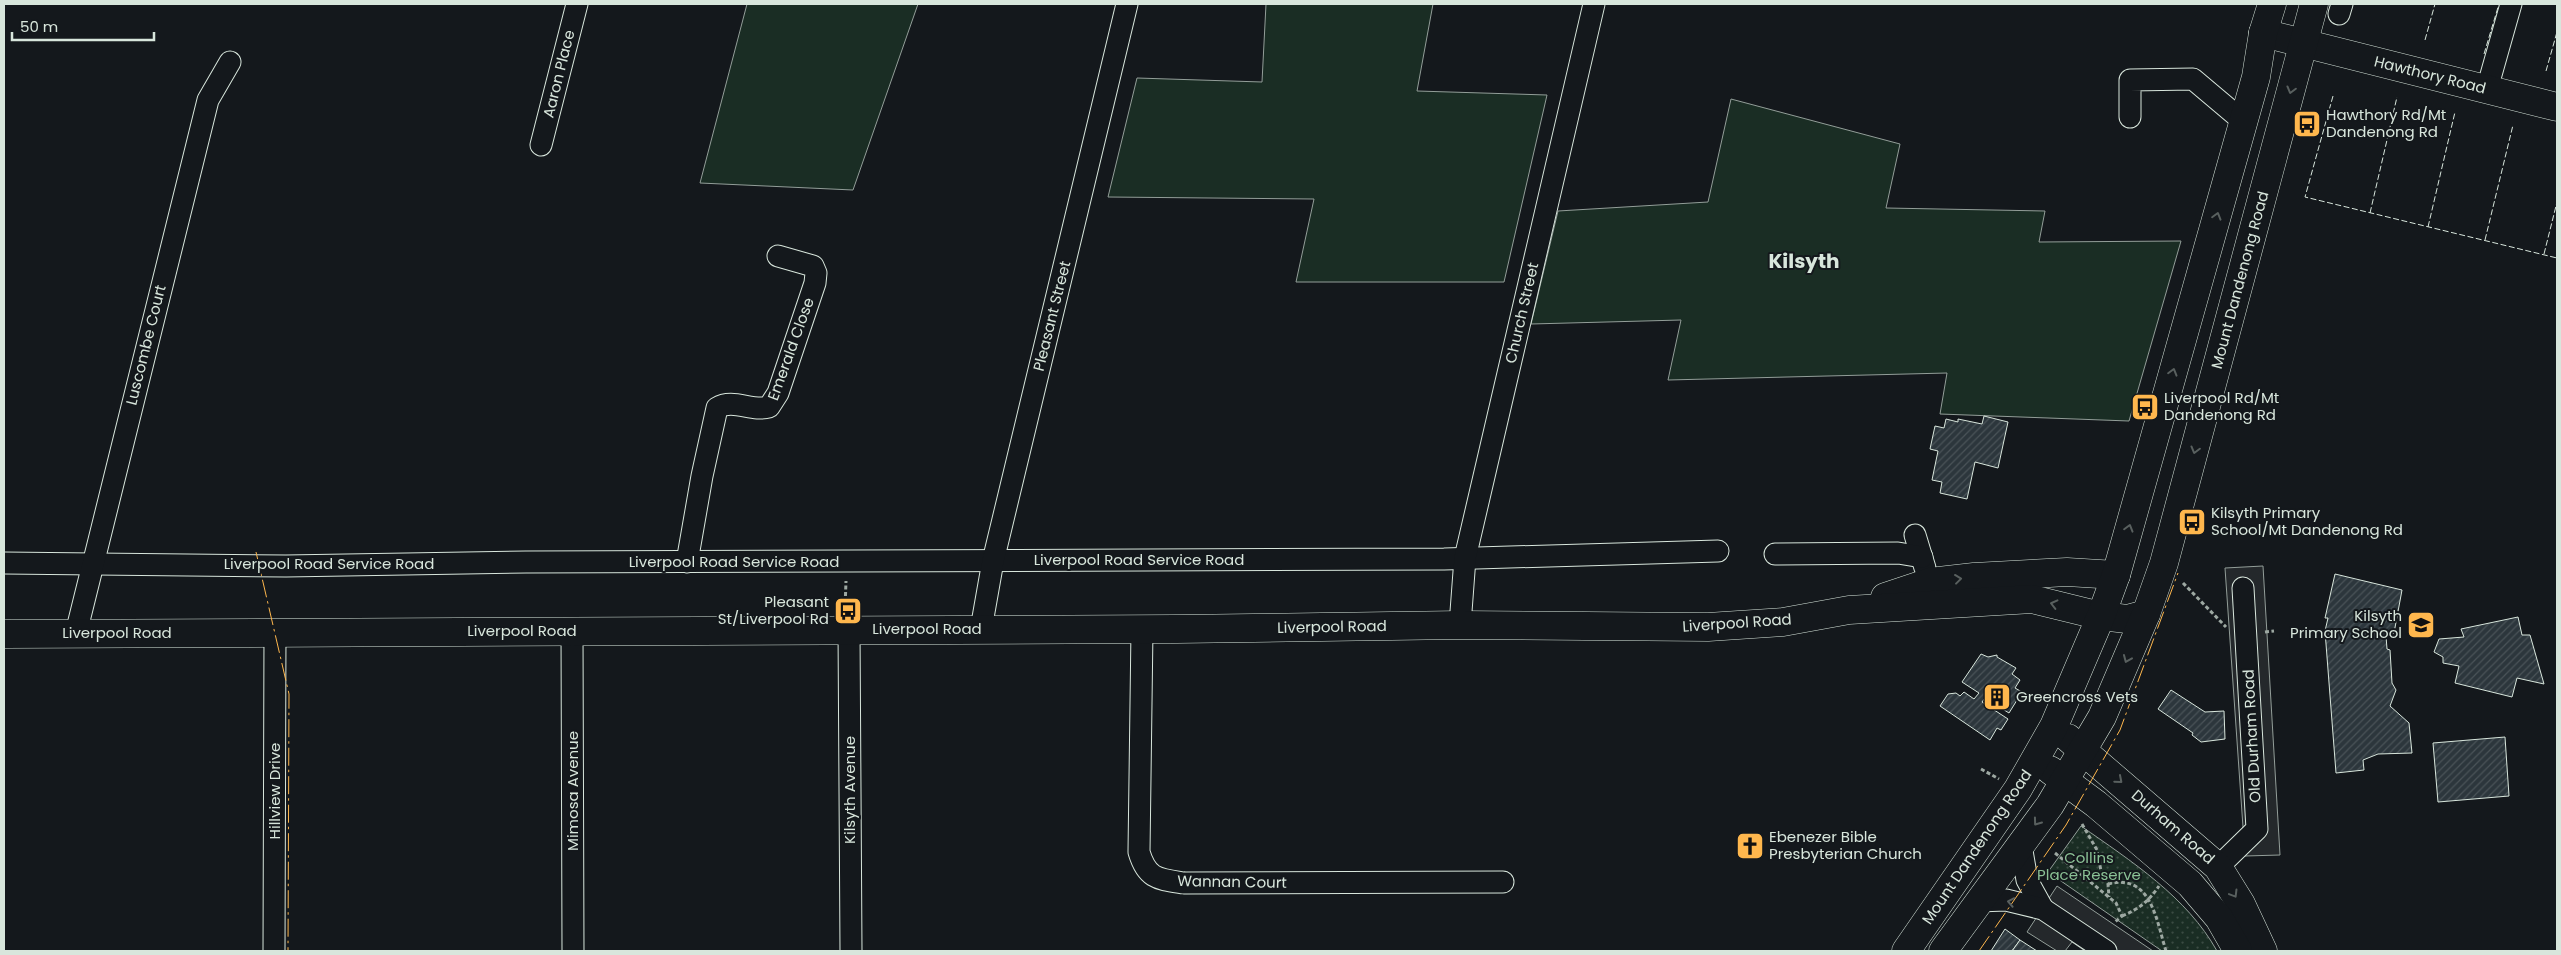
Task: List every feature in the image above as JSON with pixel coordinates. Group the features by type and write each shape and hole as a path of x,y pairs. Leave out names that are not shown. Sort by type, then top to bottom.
{"main road":[{"name":"Mount Dandenong Road","path":"1906,951 2018,789 2054,726 2101,616 2116,576 2244,122 2256,77 2263,33 2272,4"},
{"name":"Mount Dandenong Road","path":"1943,951 2050,805 2102,717 2146,614 2164,563 2303,43 2332,7"},
{"name":"Hawthory Road","path":"2263,33 2557,107"},
{"name":"Liverpool Road","path":"1849,610 1930,582 2025,573 2076,572 2116,576"},
{"path":"2116,576 2135,592 2146,614"},
{"name":"Liverpool Road","path":"4,634 1142,629 1460,625 1708,627 1783,622 1849,610 2032,599 2101,616 2127,619 2146,614"},
{"name":"Durham Road","path":"2054,726 2218,867 2241,904 2263,951"},
{"path":"2036,756 2063,781 2096,804 2190,884 2219,918 2238,951"}],"street":[{"name":"Aaron Place","path":"542,145 577,4"},
{"name":"Pleasant Street","path":"981,629 993,561 1127,4"},
{"name":"Church Street","path":"1460,625 1465,558 1594,4"},
{"path":"2487,89 2511,4"},
{"name":"Luscombe Court","path":"76,634 92,563 208,100 230,62"},
{"path":"2130,117 2130,80 2193,79 2244,122"},
{"name":"Emerald Close","path":"688,562 702,476 717,408 730,403 761,409 769,407 778,393 815,283 816,273 812,266 778,256"},
{"path":"1915,535 1930,582"},
{"name":"Liverpool Road Service Road","path":"4,563 286,566 526,562 1465,558 1718,551"},
{"path":"1775,554 1898,553 1922,557"},
{"name":"Old Durham Road","path":"2218,867 2257,829 2243,588"},
{"name":"Kilsyth Avenue","path":"849,629 851,951"},
{"name":"Wannan Court","path":"1142,629 1139,852 1143,866 1150,875 1161,880 1184,883 1503,882"},
{"name":"Mimosa Avenue","path":"572,631 573,951"},
{"name":"Hillview Drive","path":"274,951 275,632"},
{"path":"2021,845 2027,880 2043,909"},
{"path":"1978,901 2006,900 2043,909 2106,951"}],"path":[{"path":"1981,769 2004,782"},
{"path":"2079,818 2097,850 2101,871 2108,884 2109,897"},
{"path":"2055,853 2116,903 2122,916"},
{"path":"2115,922 2122,916 2138,910 2149,900 2163,879"},
{"path":"2108,884 2128,881 2141,889 2149,900 2166,951"}],"green space":[{"path":"747,4 918,4 853,190 700,183"},
{"path":"1266,4 1433,4 1417,91 1547,95 1504,282 1296,282 1314,199 1108,197 1137,78 1262,82"},
{"path":"1731,99 1900,144 1886,208 2045,211 2039,242 2181,241 2129,421 1940,414 1947,373 1668,380 1681,320 1531,324 1558,211 1708,202"},
{"name":"Collins Place Reserve","path":"2081,826 2138,867 2174,897 2205,932 2217,951 2162,951 2048,872"}],"shaded area":[{"path":"2263,566 2280,855 2245,856 2225,568"},
{"path":"2057,886 2153,951 2085,951 2072,942 2065,951 2057,951 2027,932"}],"building":[{"path":"1984,416 2008,422 1998,468 1975,462 1967,499 1940,493 1942,482 1932,480 1938,451 1930,449 1935,426 1944,428 1946,419 1958,422 1958,419 1982,424"},
{"path":"2335,574 2402,590 2394,633 2386,636 2387,649 2390,650 2392,683 2396,690 2390,706 2409,723 2412,753 2378,754 2363,760 2364,770 2336,773 2325,631 2328,618 2325,618"},
{"path":"2518,617 2522,635 2530,635 2544,684 2517,678 2512,697 2455,683 2459,666 2443,663 2443,657 2434,652 2439,639 2464,637 2461,629"},
{"name":"Greencross Vets","path":"1981,654 1988,657 1997,655 1997,657 2016,668 2012,674 2020,680 2015,688 2022,692 2009,713 1985,698 1982,702 2008,719 2001,730 1997,728 1990,740 1940,706 1948,694 1956,693 1960,696 1964,692 1974,699 1979,693 1962,682"},
{"path":"2171,690 2205,712 2224,711 2225,739 2201,742 2192,735 2193,733 2158,709"},
{"path":"2505,737 2509,796 2438,802 2433,743"},
{"path":"2005,929 2020,940 2012,951 1991,951"},
{"path":"2020,940 2037,951 2012,951"}],"fence":[{"path":"2425,40 2435,4"},
{"path":"2484,54 2499,4"},
{"path":"2546,71 2557,32"},
{"path":"2333,96 2305,197 2557,258"},
{"path":"2370,213 2397,97"},
{"path":"2428,227 2455,112"},
{"path":"2485,240 2513,125"},
{"path":"2544,254 2557,202"}],"power":[{"path":"256,552 289,694 288,951"},
{"path":"1979,951 2066,825 2120,730 2178,573"}],"place":[{"name":"Hawthory Rd/Mt Dandenong Rd","path":"2307,124"},
{"name":"Liverpool Rd/Mt Dandenong Rd","path":"2145,407"},
{"name":"Kilsyth Primary School/Mt Dandenong Rd","path":"2192,522"},
{"name":"Pleasant St/Liverpool Rd","path":"848,611"},
{"name":"Kilsyth Primary School","path":"2421,625"},
{"name":"Greencross Vets","path":"1997,697"},
{"name":"Ebenezer Bible Presbyterian Church","path":"1750,846"}],"district":[{"name":"Kilsyth","path":"1804,261"}]}
